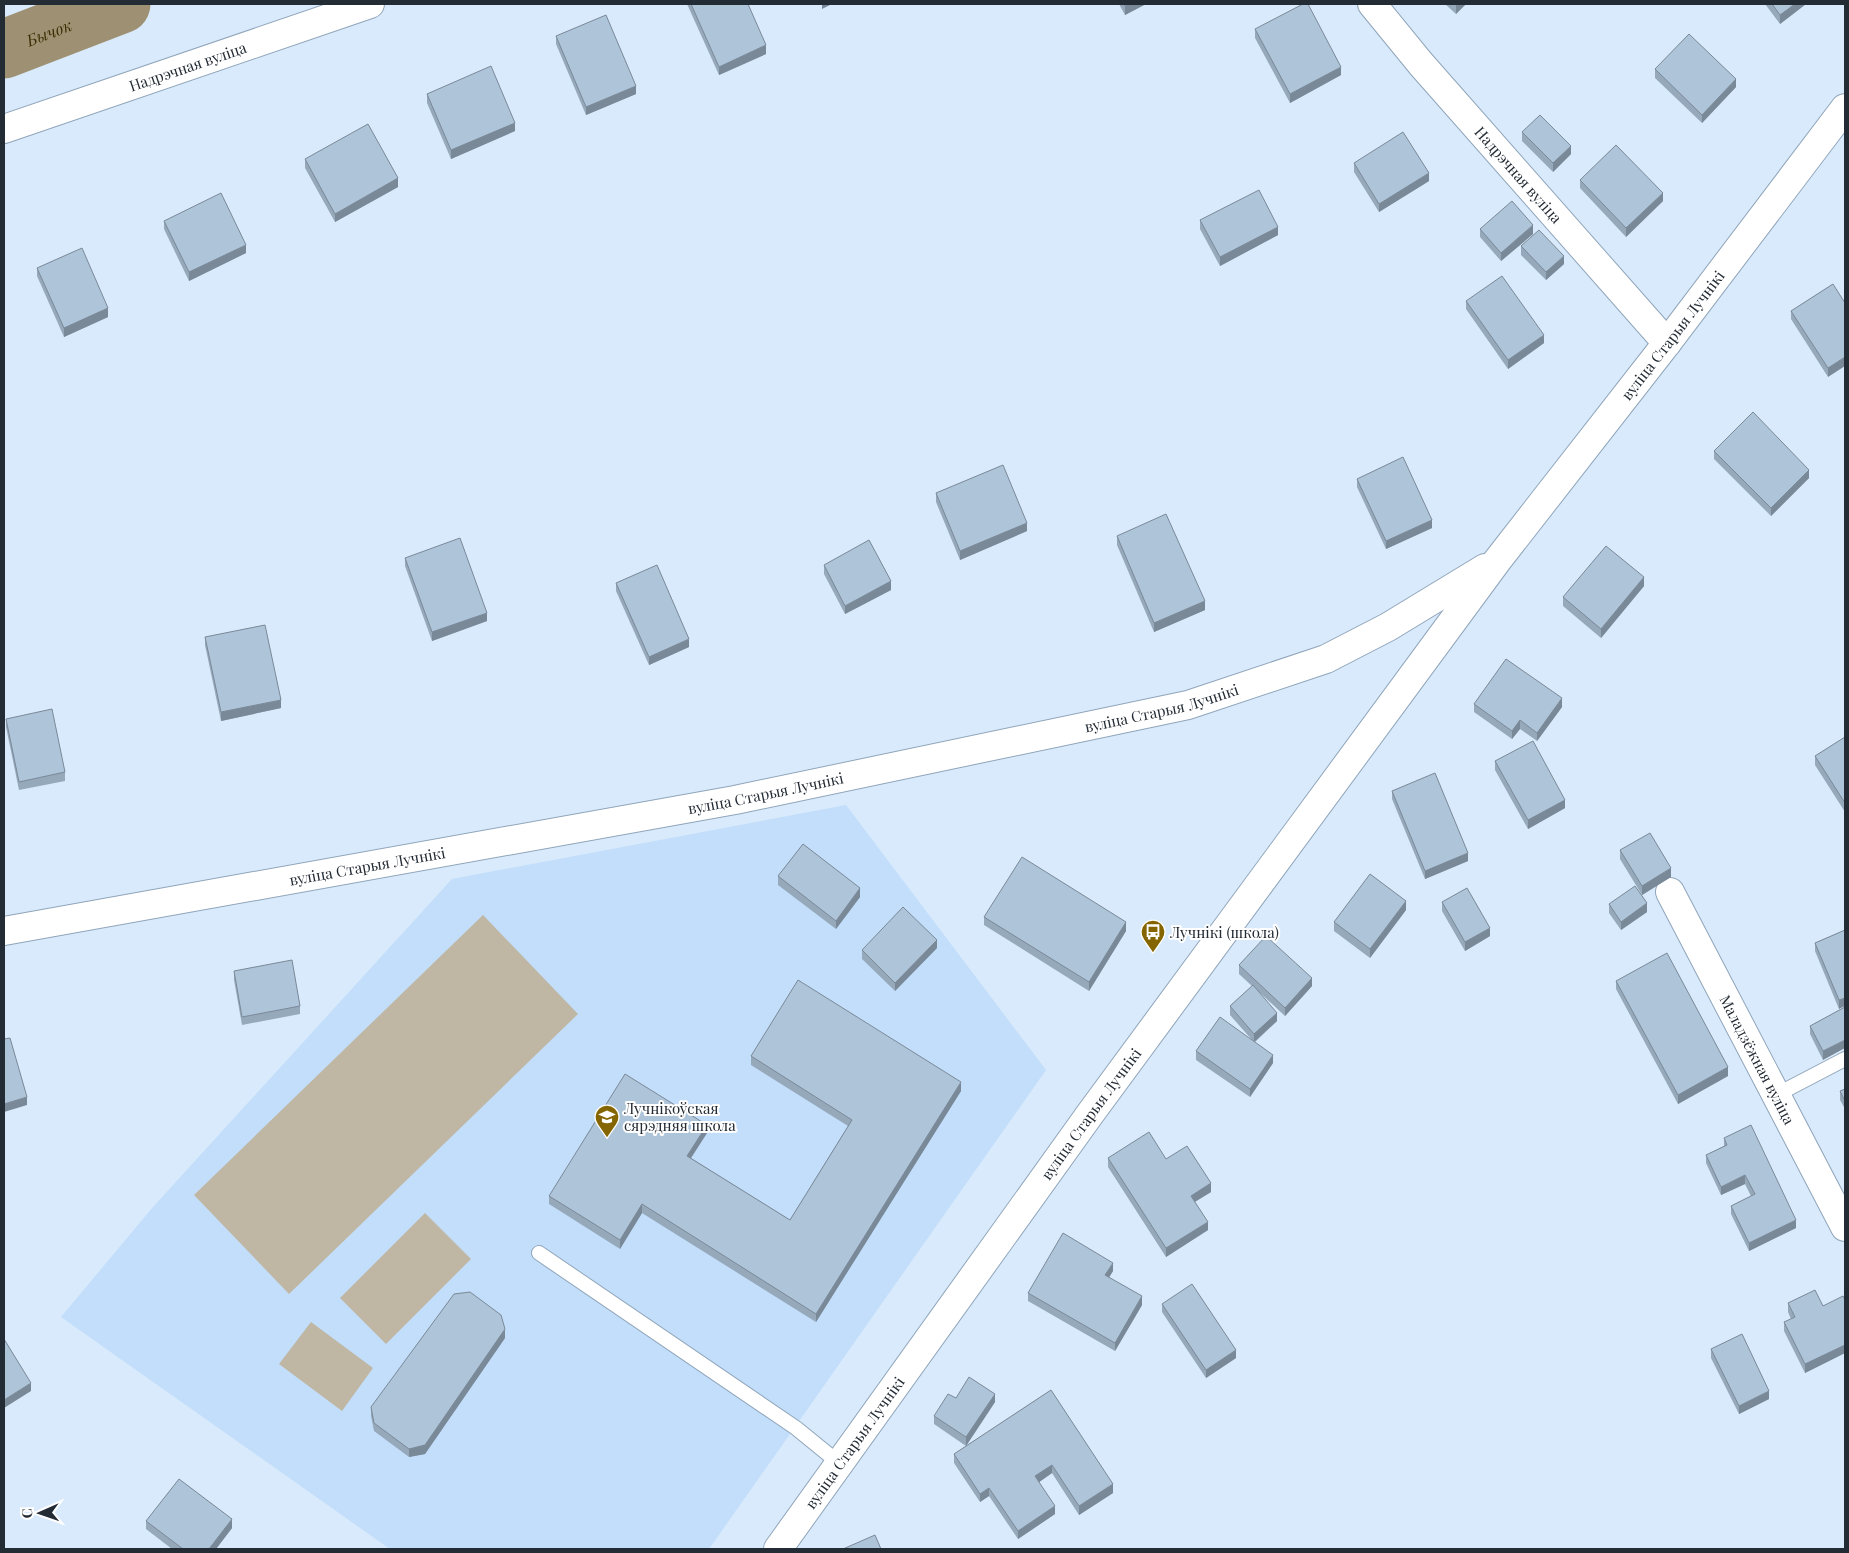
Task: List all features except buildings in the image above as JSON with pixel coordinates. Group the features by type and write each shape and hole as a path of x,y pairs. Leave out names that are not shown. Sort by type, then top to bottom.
{"main road":[{"name":"Надрэчная вуліца","path":"4,128 370,4"},
{"name":"Надрэчная вуліца","path":"1372,4 1421,64 1667,343"},
{"name":"вуліца Старыя Лучнікі","path":"778,1549 1084,1122 1497,561 1667,343 1845,108"},
{"name":"вуліца Старыя Лучнікі","path":"4,931 735,800 1188,705 1326,659 1388,627 1497,561"},
{"name":"Маладзёжная вуліца","path":"1670,892 1845,1227"}],"lane":[{"path":"1776,1095 1845,1059"},
{"path":"539,1254 796,1428 839,1463"}],"shaded area":[{"name":"Лучнікоўская сярэдняя школа","path":"846,805 1046,1070 709,1549 390,1549 61,1317 153,1207 452,879"},
{"path":"483,915 578,1014 289,1294 194,1195"},
{"path":"425,1213 471,1259 386,1344 340,1298"},
{"path":"311,1322 373,1368 342,1411 279,1364"}],"waterway":[{"name":"Бычок","path":"4,49 121,4"}],"place":[{"name":"Лучнікі (школа)","path":"1153,953"},
{"name":"Лучнікоўская сярэдняя школа","path":"607,1138"}]}
